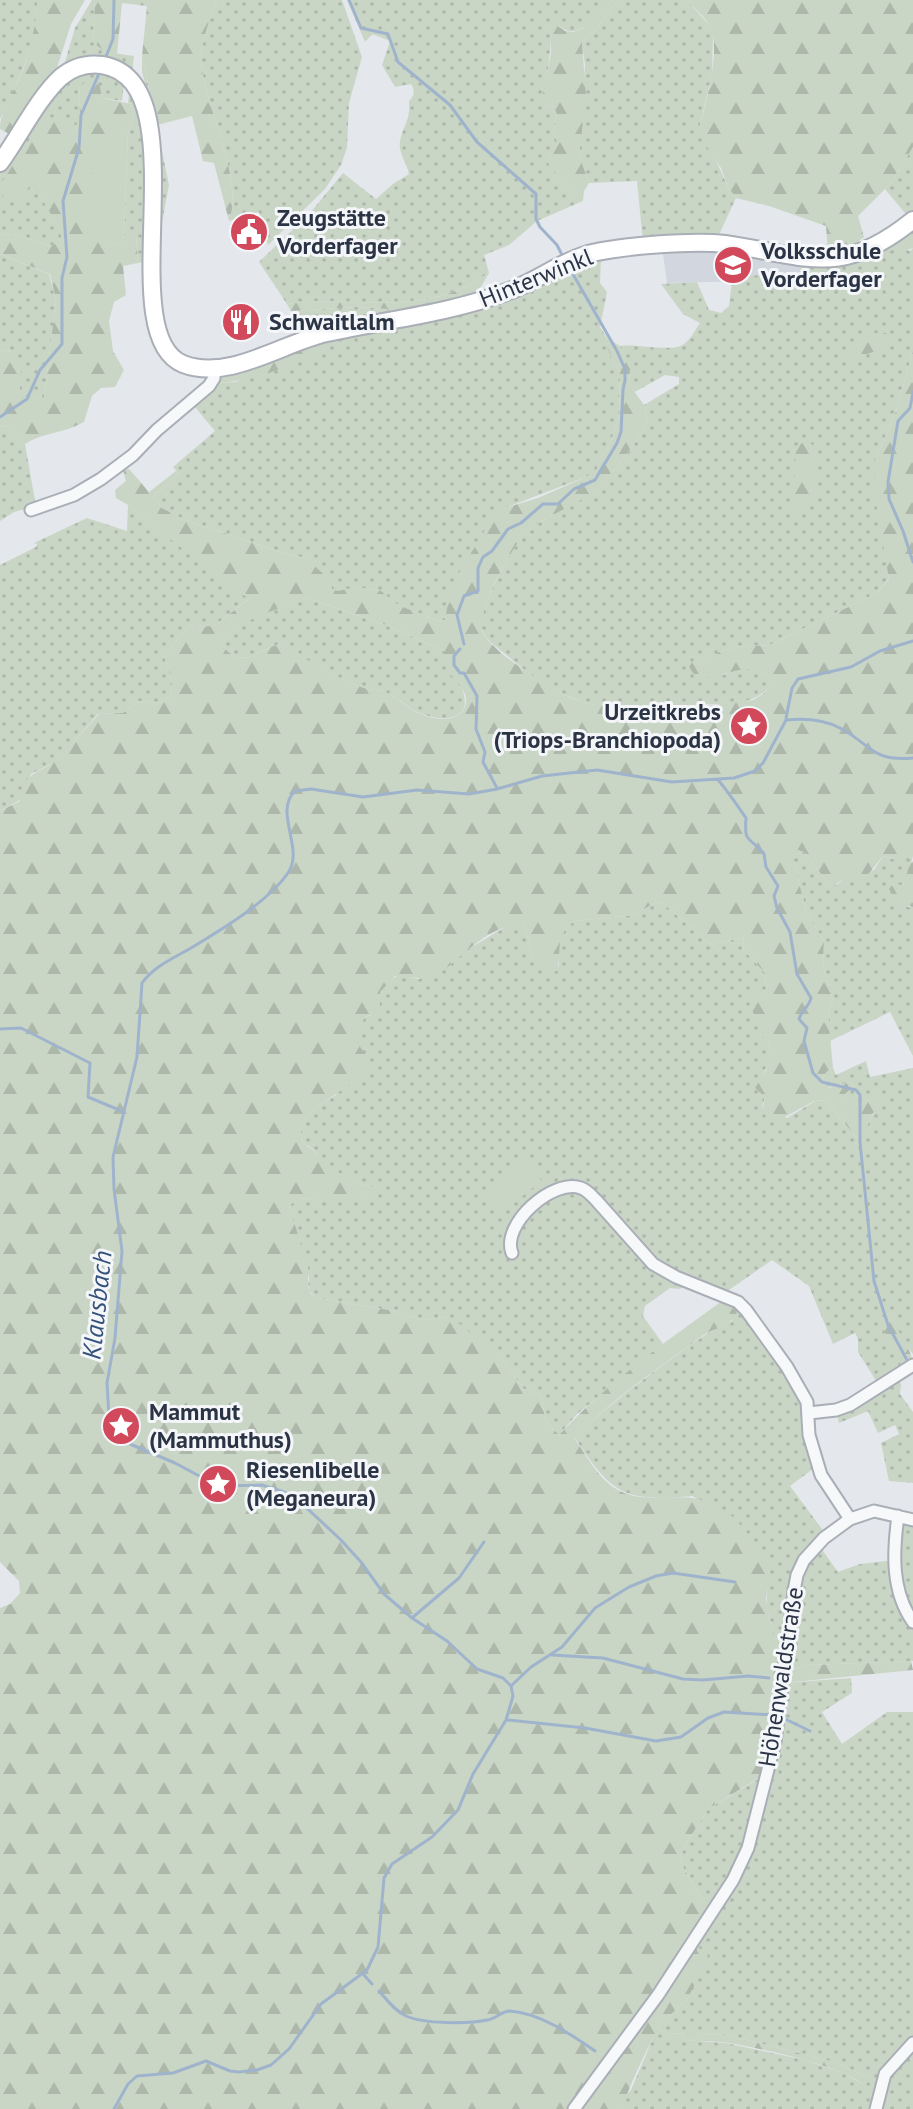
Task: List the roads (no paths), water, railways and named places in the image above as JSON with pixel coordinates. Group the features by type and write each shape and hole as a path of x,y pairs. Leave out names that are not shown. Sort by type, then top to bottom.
{"street":[{"name":"Hinterwinkl","path":"0,163 49,92 70,71 83,66 108,67 135,85 143,100 148,124 155,206 150,283 154,310 164,344 180,362 192,366 256,360 327,333 403,320 473,303 511,290 591,254 704,243 791,257 832,258 875,247 913,220"},
{"path":"31,510 82,491 127,459 205,390 212,381 215,366"},
{"path":"512,1253 509,1244 511,1236 528,1209 560,1189 581,1188 596,1200 653,1264 676,1277 738,1302 787,1367 807,1402 809,1435 823,1478 850,1519 874,1511 913,1520"},
{"path":"809,1413 850,1405 913,1365"},
{"path":"898,1516 897,1586 899,1599 913,1622"},
{"name":"Höhenwaldstraße","path":"574,2109 658,1995 741,1865 753,1834 775,1742 797,1575 814,1547 850,1519"},
{"path":"876,2109 885,2074 913,2043"}],"waterway":[{"path":"105,59 113,39 114,0"},
{"path":"349,0 361,28 388,34 398,62 450,105 477,142 536,194 536,219 564,259"},
{"path":"0,417 27,399 40,370 62,344 62,278 67,257 63,201 79,148 81,115 101,69"},
{"path":"464,644 457,615 464,596 478,591 478,568 483,557 492,551 508,529 521,523 543,504 558,504 574,489 595,480 621,432 625,369 570,269"},
{"path":"913,392 910,408 898,421 888,482 889,499 913,562"},
{"path":"786,718 792,688 798,679 851,667 880,651 913,641"},
{"path":"460,649 454,656 454,665 460,673 464,673 477,696 476,729 485,752 483,762 497,788"},
{"name":"Klausbach","path":"114,2109 128,2084 137,2076 173,2073 206,2061 239,2072 271,2065 289,2049 321,2004 367,1970 378,1947 384,1878 392,1864 432,1837 458,1810 473,1774 506,1720 513,1696 511,1686 503,1678 477,1669 447,1641 412,1618 384,1594 340,1539 297,1499 262,1485 218,1486 130,1444 114,1427 109,1417 107,1383 115,1338 122,1251 113,1157 137,1057 142,983 158,967 244,914 280,884 292,863 287,809 295,791 311,789 363,797 417,790 469,794 542,776 597,770 672,782 734,778 755,771 763,763 786,720 793,719 814,720 840,728 888,757 913,758"},
{"path":"719,781 746,818 747,836 764,854 766,867 778,886 774,896 777,908 790,932 797,974 811,998 799,1019 807,1028 804,1041 813,1073 822,1082 856,1090 860,1095 860,1142 874,1281 888,1325 907,1360"},
{"path":"0,1029 21,1028 90,1063 88,1097 124,1112"},
{"path":"413,1617 459,1578 484,1542"},
{"path":"512,1685 531,1667 562,1647 595,1608 629,1587 673,1573 735,1582"},
{"path":"552,1655 603,1658 683,1679 769,1678"},
{"path":"507,1720 585,1728 656,1741 681,1737 708,1718 724,1712 774,1715"},
{"path":"783,1718 810,1731"},
{"path":"364,1975 372,1984"},
{"path":"379,1991 398,2011 414,2019 469,2022 490,2019 510,2011 533,2016 555,2026 595,2051"}],"place":[{"name":"Zeugstätte Vorderfager","path":"249,232"},
{"name":"Volksschule Vorderfager","path":"733,265"},
{"name":"Schwaitlalm","path":"241,322"},
{"name":"Urzeitkrebs (Triops-Branchiopoda)","path":"749,726"},
{"name":"Mammut (Mammuthus)","path":"121,1426"},
{"name":"Riesenlibelle (Meganeura)","path":"218,1484"}]}
